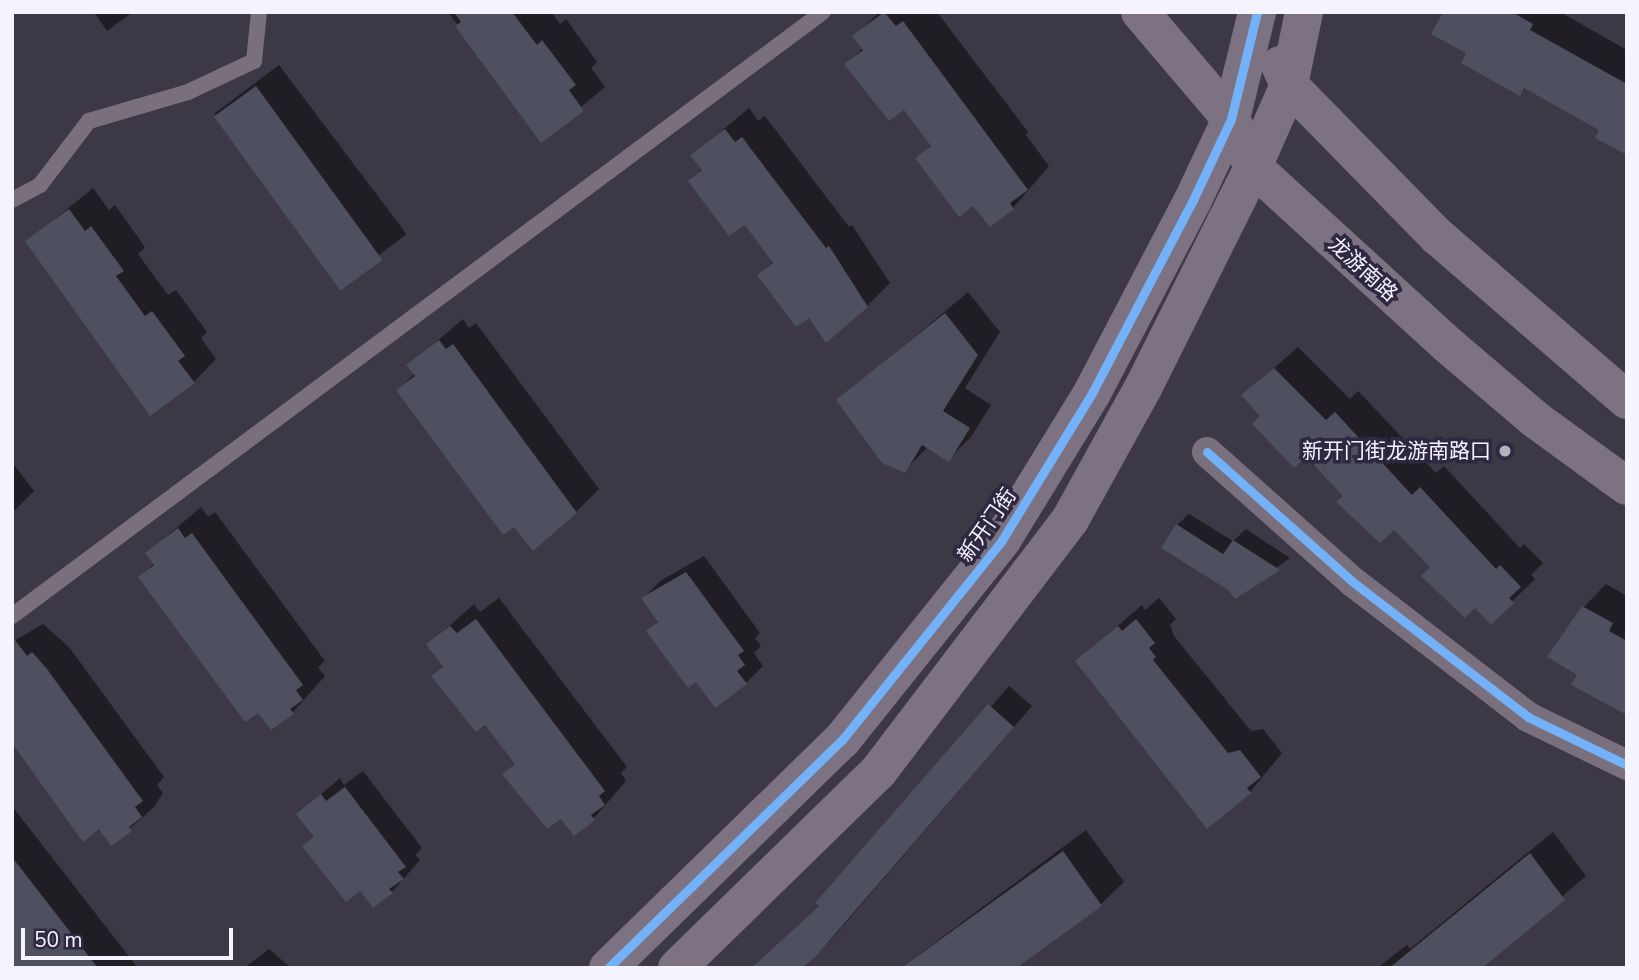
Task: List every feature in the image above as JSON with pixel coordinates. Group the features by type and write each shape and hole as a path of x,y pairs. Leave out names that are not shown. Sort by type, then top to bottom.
{"street":[{"name":"龙游南路","path":"1140,12 1231,119 1254,167 1448,345 1536,420 1627,486"},
{"path":"677,968 878,772 1070,520 1143,388 1254,167 1289,85 1304,12"},
{"name":"新开门街","path":"608,968 842,740 1002,540 1092,393 1231,119 1255,13"},
{"path":"1255,13 1289,85 1437,236 1627,400"},
{"path":"1207,452 1353,583 1528,717 1627,765"}],"lane":[{"path":"12,200 40,185 89,121 188,92 254,61 260,12"},
{"path":"12,616 823,12"}],"building":[{"path":"454,12 512,12 537,45 542,40 576,85 569,90 584,111 541,143 455,26 461,22"},
{"path":"884,12 896,26 903,21 1028,190 1010,203 1014,209 990,227 973,206 959,217 915,158 931,146 904,110 889,121 844,64 863,50 852,36"},
{"path":"1443,12 1512,12 1533,24 1530,30 1627,84 1627,155 1595,138 1599,130 1524,88 1520,96 1461,63 1466,53 1431,34"},
{"path":"256,86 382,260 340,291 214,117"},
{"path":"725,129 735,142 742,137 826,248 829,246 868,307 826,343 809,318 796,327 757,275 773,263 745,225 729,236 688,181 702,170 690,155"},
{"path":"69,209 85,231 91,226 124,271 116,276 145,316 152,311 185,356 178,361 195,383 150,416 25,241"},
{"path":"945,313 978,355 943,411 970,428 949,462 922,445 905,473 882,463 836,400"},
{"path":"439,340 446,349 453,344 577,513 533,551 514,527 503,535 396,390 415,376 406,365"},
{"path":"1274,368 1326,420 1335,412 1412,495 1420,487 1496,569 1500,565 1521,587 1509,598 1514,603 1491,625 1475,608 1465,618 1421,576 1430,567 1394,530 1380,543 1336,502 1343,496 1306,457 1294,468 1252,424 1260,416 1241,395"},
{"path":"1176,524 1223,554 1233,540 1280,570 1235,599 1228,590 1161,548"},
{"path":"178,528 185,538 192,533 303,685 296,690 303,700 290,709 294,714 271,730 258,713 245,722 138,577 154,565 145,553"},
{"path":"686,572 744,651 738,655 745,665 737,671 747,684 715,708 696,682 688,688 646,631 658,622 641,598"},
{"path":"1582,606 1613,623 1609,631 1627,641 1627,715 1571,685 1577,675 1547,657"},
{"path":"476,619 605,791 599,796 605,805 591,815 595,820 574,836 561,819 547,829 502,774 515,764 485,725 476,732 431,676 443,667 426,644 450,626 457,633"},
{"path":"1136,619 1155,643 1149,648 1156,657 1153,660 1228,753 1240,750 1261,777 1247,788 1251,793 1207,829 1075,661 1118,626 1122,631"},
{"path":"12,636 27,656 32,652 47,669 143,801 135,807 142,817 129,827 132,831 111,846 99,829 83,842 12,743"},
{"path":"988,704 1014,727 816,956 803,968 751,968 819,906 815,903"},
{"path":"345,787 406,867 398,872 404,879 389,889 393,893 373,908 360,891 346,902 302,846 314,837 296,814 321,794 326,801"},
{"path":"1063,851 1102,906 1016,968 901,968"},
{"path":"1530,853 1565,900 1482,968 1389,968"},
{"path":"12,857 98,968 12,968"}],"cycle path":[{"path":"608,968 842,740 1002,540 1092,393 1192,202 1231,119 1257,12"},
{"path":"1207,452 1353,582 1528,717 1627,765"}],"place":[{"name":"新开门街龙游南路口","path":"1505,451"}]}
